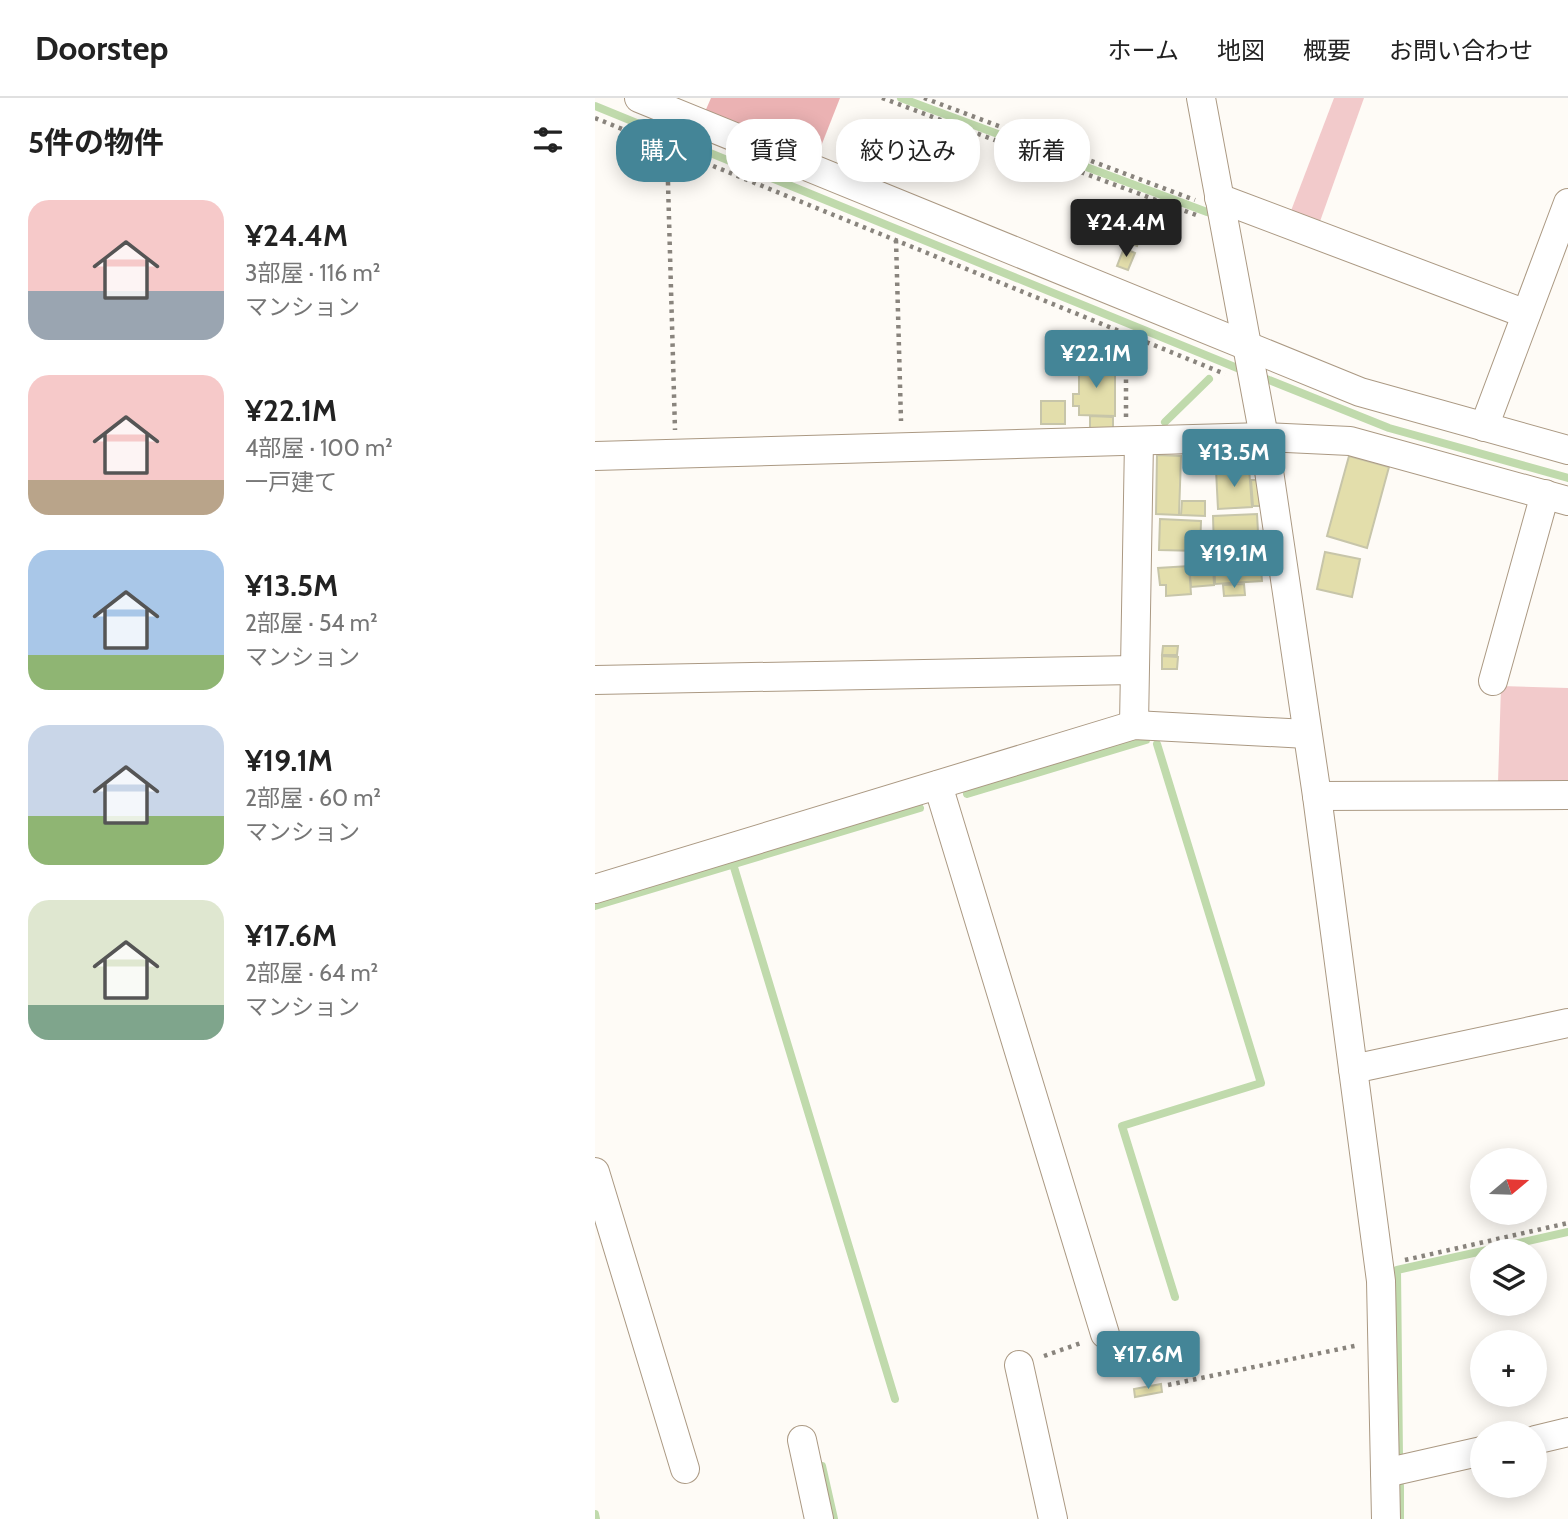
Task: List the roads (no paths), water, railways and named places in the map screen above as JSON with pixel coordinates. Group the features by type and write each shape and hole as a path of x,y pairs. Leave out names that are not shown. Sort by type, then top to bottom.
{"street":[{"path":"639,98 1251,365 1360,392 1568,450"},
{"path":"1201,98 1264,438 1317,796 1379,1266 1386,1519"},
{"path":"1484,426 1568,203"},
{"path":"1222,211 1526,314"},
{"path":"595,456 1264,438 1350,441 1557,497 1493,681"},
{"path":"1132,441 1134,725"},
{"path":"595,680 1135,670"},
{"path":"595,889 1134,725 1307,734"},
{"path":"938,785 1105,1334"},
{"path":"1317,796 1568,795"},
{"path":"1353,1069 1568,1023"},
{"path":"595,1172 685,1469"},
{"path":"1019,1365 1053,1519"},
{"path":"1547,1437 1568,1432"},
{"path":"802,1440 820,1519"},
{"path":"1385,1473 1470,1454"}],"waterway":[{"path":"901,98 1207,212"},
{"path":"595,106 1247,372"},
{"path":"1259,376 1389,428 1568,478"},
{"path":"1165,422 1209,379"},
{"path":"967,794 1146,740"},
{"path":"1157,744 1261,1083 1122,1126 1175,1297"},
{"path":"595,906 920,808"},
{"path":"733,864 895,1399"},
{"path":"1399,1457 1397,1270 1568,1232"},
{"path":"822,1466 834,1519"},
{"path":"1400,1486 1400,1519"},
{"path":"595,1514 596,1519"}]}
